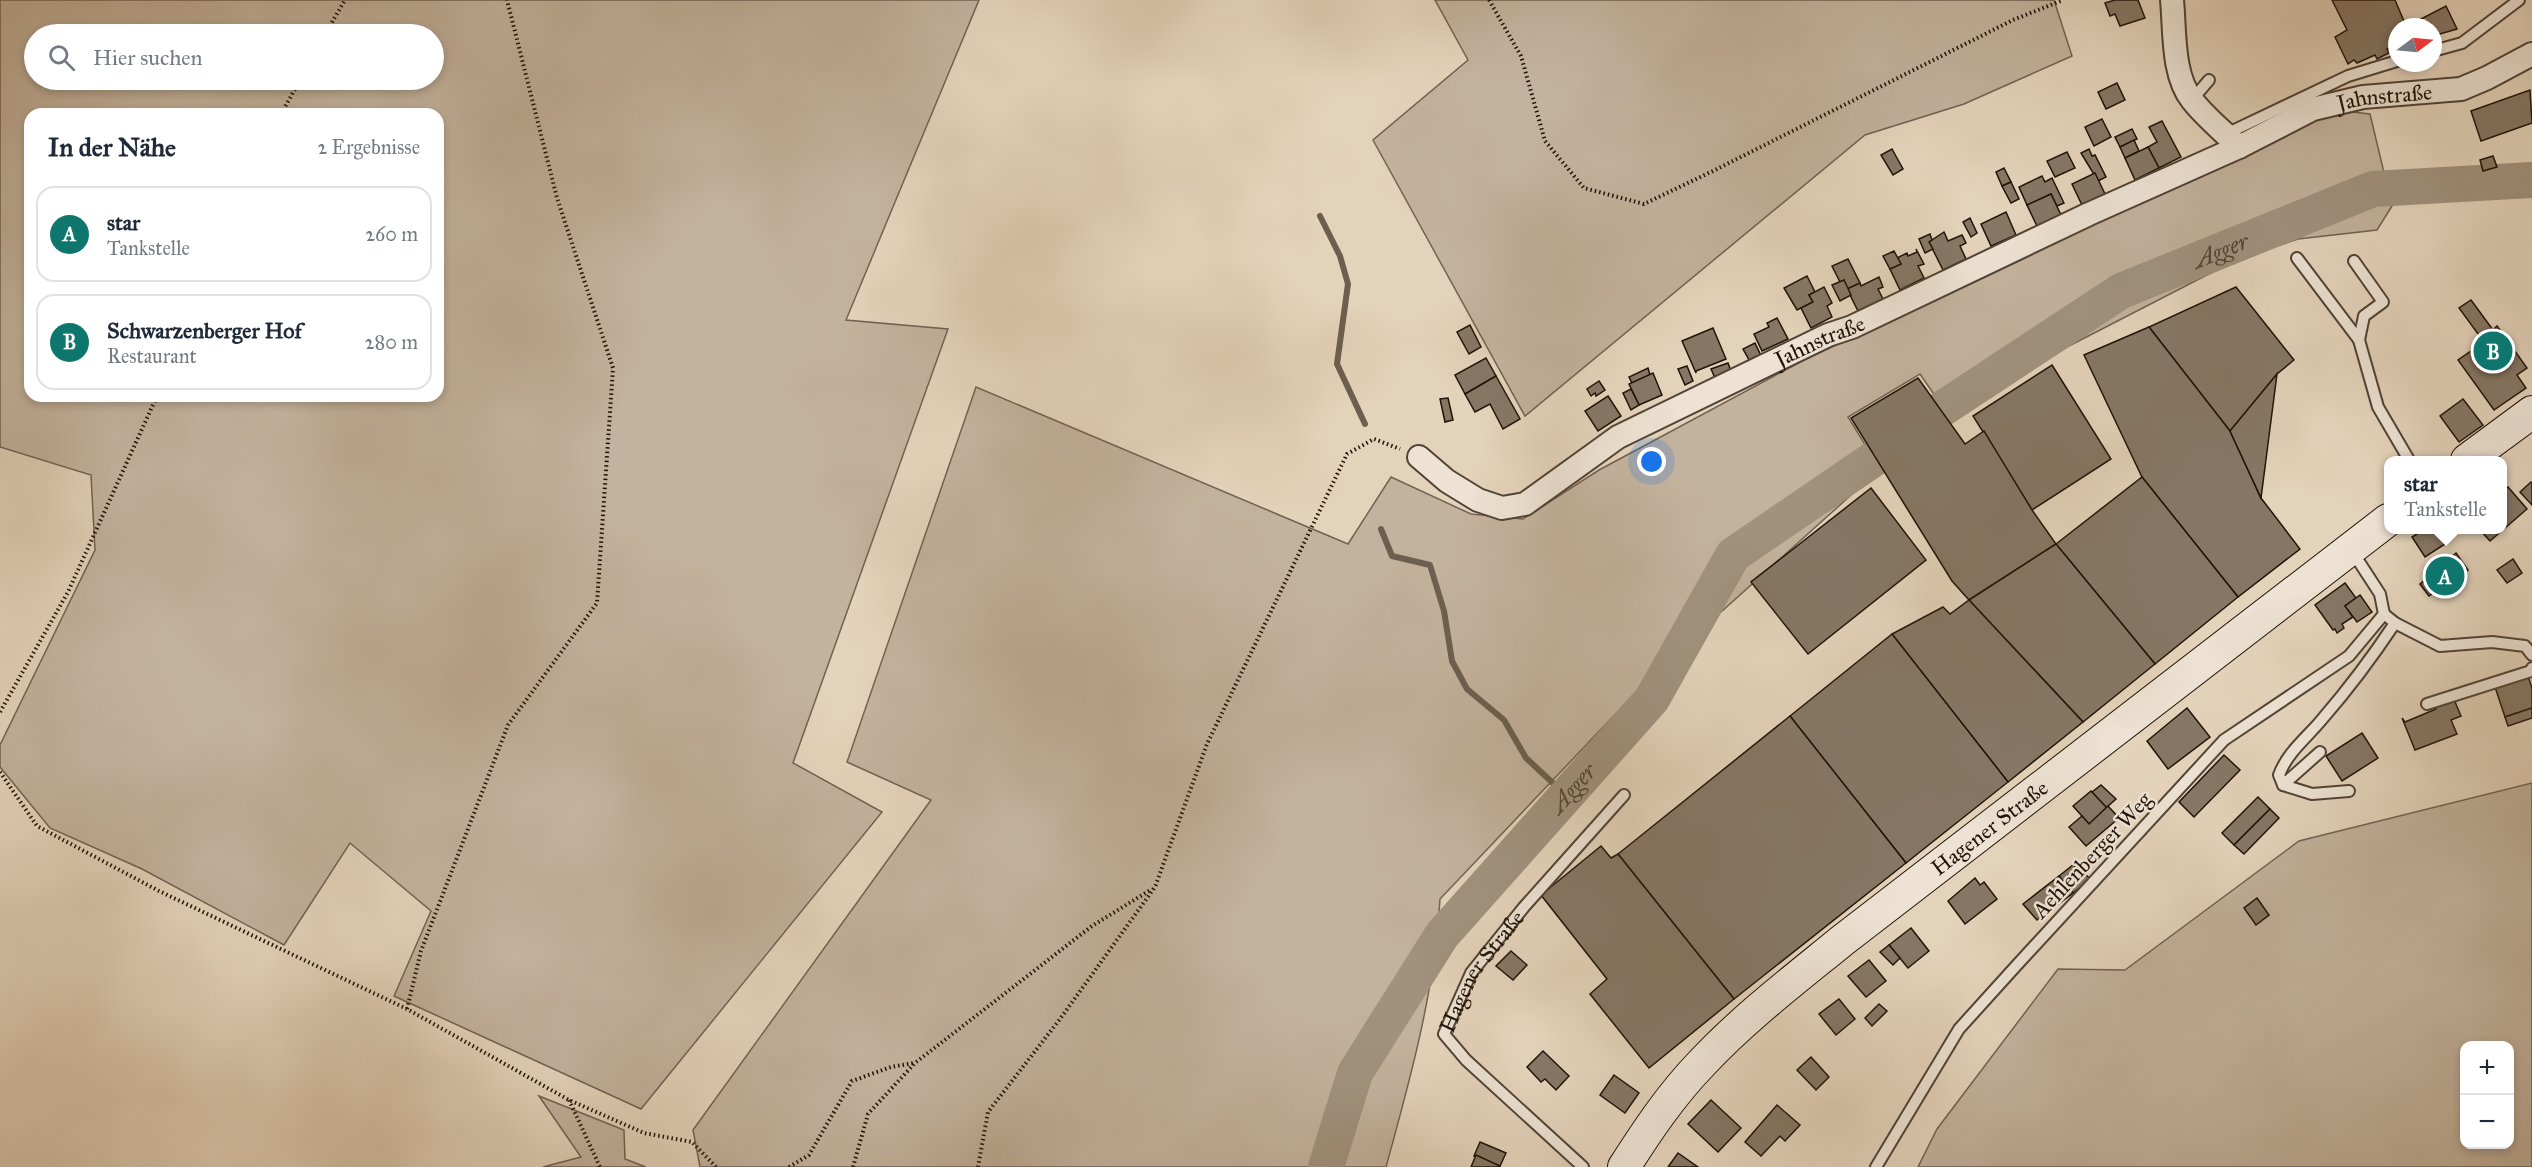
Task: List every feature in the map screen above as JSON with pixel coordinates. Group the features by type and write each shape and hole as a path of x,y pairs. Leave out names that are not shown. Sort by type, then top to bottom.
{"main road":[{"path":"2472,456 2532,412"},
{"name":"Hagener Straße","path":"1624,1167 1657,1116 1701,1064 1756,1011 1843,940 2384,523"}],"street":[{"path":"2172,0 2179,66 2192,100 2233,140"},
{"name":"Jahnstraße","path":"1419,457 1448,481 1478,500 1502,508 1525,504 1618,437 1828,335 1852,327 2089,214 2233,140 2313,109 2362,97 2461,89 2532,54"}],"lane":[{"path":"2442,49 2462,43 2519,0"},
{"path":"2233,140 2348,76 2388,64"},
{"path":"2192,100 2209,80"},
{"path":"2297,258 2359,340 2378,407 2407,456"},
{"path":"2354,261 2383,302 2364,316 2359,340"},
{"path":"2350,548 2380,594 2384,614 2395,623 2440,646 2492,642 2525,646 2532,655"},
{"name":"Aehlenberger Weg","path":"1876,1167 1959,1029 2016,966 2224,740 2349,656 2384,614"},
{"path":"2349,791 2312,794 2283,785 2278,775 2284,759 2322,720 2358,676 2395,623"},
{"path":"2427,704 2532,668"},
{"path":"2283,785 2320,752"},
{"name":"Hagener Straße","path":"1583,1167 1466,1060 1444,1034 1471,973 1524,907 1624,795"}],"path":[{"path":"331,24 345,0"},
{"path":"407,1009 421,951 508,725 597,603 613,368 557,198 507,0"},
{"path":"1489,0 1521,56 1545,141 1584,188 1644,204 2013,20 2062,0"},
{"path":"284,108 294,90"},
{"path":"0,712 68,592 154,402"},
{"path":"978,1167 988,1112 1060,1019 1155,887 1208,744 1347,454 1374,439 1419,457"},
{"path":"0,772 37,826 159,891 407,1009 569,1100 644,1133 692,1142 716,1167"},
{"path":"853,1167 868,1114 915,1063 1092,926 1155,887"},
{"path":"789,1167 808,1155 852,1082 891,1067 915,1063"},
{"path":"569,1100 599,1167"}],"shaded area":[{"path":"0,0 979,0 846,320 948,329 793,763 882,812 641,1109 394,996 431,911 350,843 284,945 142,869 50,828 0,767 0,745 95,550 91,475 0,447"},
{"path":"1435,0 2054,0 2072,56 1964,104 1865,135 1525,416 1373,140 1468,60"},
{"path":"2335,110 2370,114 2392,206 2377,230 2298,239 2236,260 2067,347 1951,419 1920,374 1848,417 1880,469 1662,665 1440,899 1427,1001 1386,1167 700,1167 693,1130 931,800 847,762 976,387 1348,544 1391,477 1471,514 1523,519 1599,470 1804,360"},
{"path":"2532,783 2532,1167 1918,1167 1937,1129 2058,969 2125,970 2299,841"},
{"path":"539,1096 624,1130 625,1159 646,1167 543,1167 581,1157"}],"building":[{"path":"2115,0 2138,0 2145,18 2120,26 2115,14 2110,16 2105,3"},
{"path":"2332,0 2395,0 2403,18 2388,18 2388,54 2377,59 2375,55 2357,63 2354,60 2348,64 2335,37 2347,30"},
{"path":"2446,6 2457,29 2442,33 2442,18 2423,18"},
{"path":"2117,83 2125,100 2106,109 2098,92"},
{"path":"2530,90 2532,123 2481,141 2471,111"},
{"path":"2102,119 2111,137 2094,146 2085,127"},
{"path":"2162,121 2181,157 2159,168 2148,147 2157,142 2149,127"},
{"path":"2132,129 2137,139 2120,147 2115,137"},
{"path":"2134,140 2139,151 2125,158 2120,147"},
{"path":"2148,147 2159,168 2135,180 2125,158"},
{"path":"1892,149 1903,169 1893,175 1881,155"},
{"path":"2089,149 2092,156 2095,155 2106,177 2098,181 2081,153"},
{"path":"2067,152 2075,168 2055,177 2047,161"},
{"path":"2493,156 2497,167 2483,171 2480,160"},
{"path":"2004,168 2011,182 2002,186 1996,172"},
{"path":"2095,173 2105,194 2082,205 2072,184"},
{"path":"2042,176 2045,182 2052,178 2064,203 2057,206 2051,194 2027,205 2019,187"},
{"path":"2011,182 2019,199 2011,203 2002,186"},
{"path":"2051,194 2061,215 2037,226 2027,205"},
{"path":"2006,212 2016,235 1991,246 1981,224"},
{"path":"1970,218 1977,233 1971,237 1963,222"},
{"path":"1944,232 1948,241 1962,235 1966,243 1960,246 1966,259 1943,270 1929,242"},
{"path":"1930,234 1932,240 1929,242 1933,249 1925,253 1919,239"},
{"path":"1916,249 1924,264 1918,266 1924,278 1900,290 1890,269 1901,264 1897,258 1907,253 1908,256 1917,252"},
{"path":"1894,251 1901,264 1890,269 1883,256"},
{"path":"1848,259 1860,283 1847,289 1844,280 1840,282 1832,266"},
{"path":"1807,276 1815,292 1809,295 1813,302 1797,310 1784,288"},
{"path":"1879,277 1883,287 1878,289 1883,299 1858,311 1847,289 1860,283 1861,286"},
{"path":"1844,280 1851,295 1840,301 1832,285"},
{"path":"1824,287 1832,303 1827,306 1832,317 1811,328 1801,308 1813,302 1809,295"},
{"path":"2236,287 2294,360 2277,374 2230,431 2149,327"},
{"path":"2471,300 2493,330 2497,326 2527,368 2517,375 2526,388 2494,410 2458,360 2484,342 2459,308"},
{"path":"1777,318 1788,339 1762,351 1754,334 1769,327 1767,323"},
{"path":"1470,325 1481,347 1469,354 1457,332"},
{"path":"2149,327 2230,431 2261,498 2300,549 2238,597 2142,477 2084,355"},
{"path":"1713,328 1726,359 1696,371 1696,373 1682,341"},
{"path":"1755,343 1763,360 1752,365 1743,349"},
{"path":"1486,358 1496,376 1465,394 1455,375"},
{"path":"1728,363 1731,371 1715,378 1711,369"},
{"path":"2052,365 2111,459 2032,510 1973,416"},
{"path":"1687,366 1693,381 1685,385 1678,369"},
{"path":"1648,368 1650,375 1632,383 1629,377"},
{"path":"1653,373 1662,395 1639,405 1629,384"},
{"path":"2277,374 2261,498 2230,431"},
{"path":"1496,376 1520,419 1503,429 1490,404 1475,412 1465,394"},
{"path":"1918,378 1965,444 1984,431 2032,510 2056,544 1969,600 1952,581 1851,418"},
{"path":"1599,381 1605,390 1596,396 1595,393 1591,396 1587,389"},
{"path":"1631,389 1639,405 1631,410 1623,393"},
{"path":"1608,396 1621,416 1598,431 1585,411"},
{"path":"1448,398 1453,420 1445,422 1440,399"},
{"path":"2463,399 2483,425 2459,442 2440,416"},
{"path":"2142,477 2238,597 2155,664 2056,544"},
{"path":"2532,483 2532,505 2520,492"},
{"path":"1871,488 1926,560 1808,654 1751,582"},
{"path":"2507,488 2527,509 2507,526"},
{"path":"2417,534 2438,534 2445,544 2425,557 2412,537"},
{"path":"2484,534 2498,534 2490,541"},
{"path":"2056,544 2155,664 2083,722 1969,600"},
{"path":"2456,553 2468,570 2429,596 2420,584"},
{"path":"2513,559 2522,573 2507,583 2497,570"},
{"path":"2345,583 2356,598 2345,606 2353,617 2342,624 2344,628 2337,633 2315,605"},
{"path":"2360,595 2372,612 2357,622 2345,606"},
{"path":"1969,600 2083,722 2008,782 1892,634 1943,607 1950,614"},
{"path":"1892,634 2008,782 1906,863 1790,716"},
{"path":"2528,676 2532,688 2532,708 2505,717 2495,687"},
{"path":"2453,697 2461,716 2451,720 2457,734 2415,750 2402,718 2405,722 2436,709 2434,705 2436,707 2444,704"},
{"path":"2187,708 2210,737 2168,769 2147,741"},
{"path":"2532,708 2532,718 2508,726 2505,717"},
{"path":"1790,716 1906,863 1734,999 1618,854"},
{"path":"2362,733 2378,758 2342,781 2326,756"},
{"path":"2224,755 2240,770 2194,817 2179,802"},
{"path":"2101,785 2116,799 2106,808 2092,792"},
{"path":"2091,791 2107,808 2089,824 2073,806"},
{"path":"2258,797 2270,809 2234,845 2222,833"},
{"path":"2108,806 2119,818 2086,846 2069,827 2082,816 2089,824"},
{"path":"2270,809 2279,818 2244,854 2234,845"},
{"path":"1601,846 1611,858 1618,854 1734,999 1649,1068 1590,994 1607,979 1541,895"},
{"path":"2073,865 2091,879 2073,893 2059,876"},
{"path":"2059,876 2073,893 2037,920 2023,904"},
{"path":"1975,878 1980,885 1984,882 1997,899 1965,924 1948,901"},
{"path":"2257,898 2269,915 2256,925 2244,908"},
{"path":"1911,928 1929,951 1908,968 1889,945"},
{"path":"1889,945 1900,958 1893,965 1880,952"},
{"path":"1511,951 1527,965 1513,980 1496,966"},
{"path":"1869,960 1886,981 1866,997 1848,976"},
{"path":"1839,999 1855,1019 1836,1035 1819,1014"},
{"path":"1879,1004 1887,1011 1872,1026 1865,1018"},
{"path":"1543,1051 1569,1076 1556,1090 1545,1079 1541,1082 1527,1067"},
{"path":"1811,1057 1829,1077 1816,1090 1797,1070"},
{"path":"1614,1075 1639,1093 1625,1113 1600,1095"},
{"path":"1711,1100 1741,1128 1718,1152 1688,1124"},
{"path":"1777,1105 1800,1125 1785,1141 1780,1136 1761,1156 1745,1142"},
{"path":"1480,1142 1506,1153 1500,1166 1474,1156"},
{"path":"1678,1153 1698,1167 1668,1167"},
{"path":"1476,1155 1500,1166 1500,1167 1471,1167"}],"waterway":[{"name":"Agger","path":"1942,409 2121,291 2373,189 2532,180"},
{"path":"1320,216 1340,256 1348,284 1337,364 1365,424"},
{"name":"Agger","path":"1326,1167 1355,1073 1442,935 1652,699 1733,555 1875,458"},
{"path":"1381,529 1392,556 1430,565 1444,611 1452,661 1467,689 1504,720 1526,758 1555,785 1552,812"}],"place":[{"name":"Schwarzenberger Hof","path":"2493,351"},
{"name":"star","path":"2445,576"}]}
